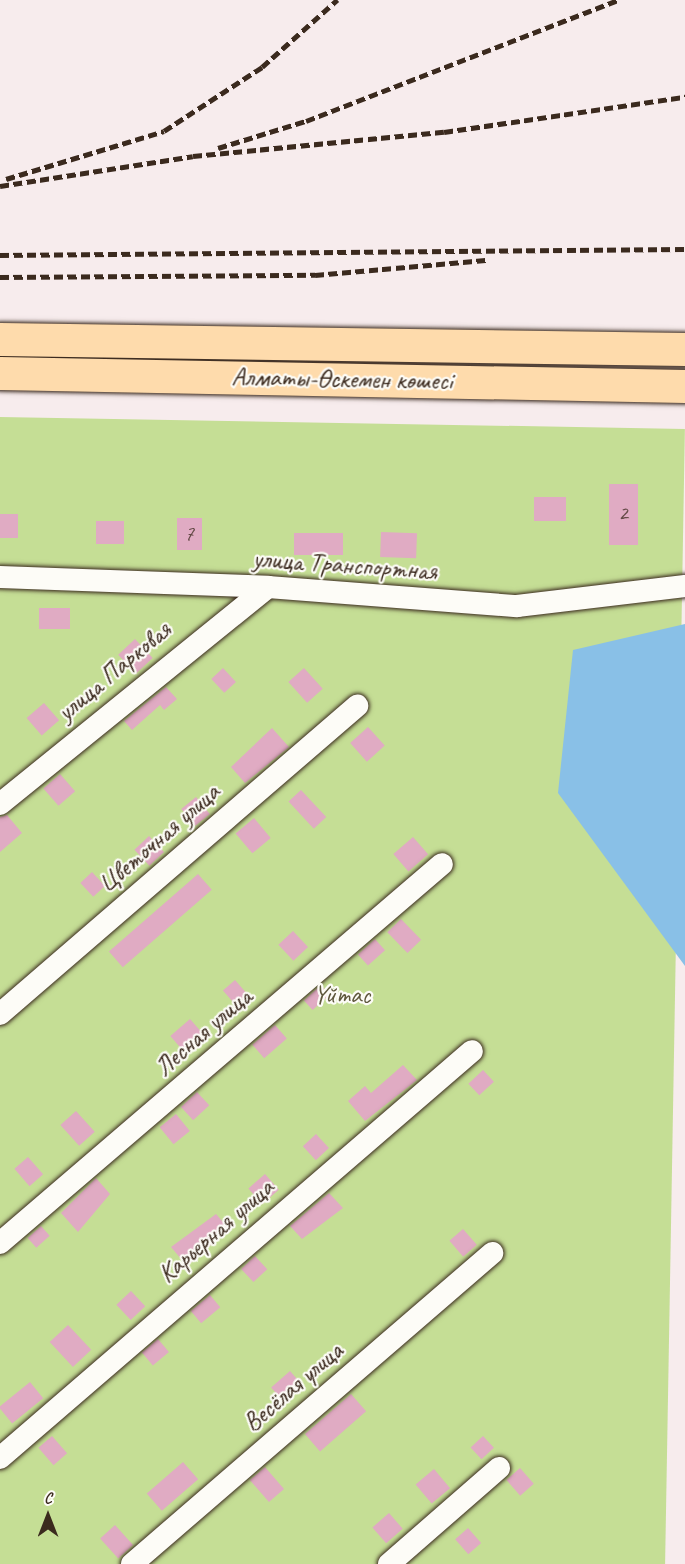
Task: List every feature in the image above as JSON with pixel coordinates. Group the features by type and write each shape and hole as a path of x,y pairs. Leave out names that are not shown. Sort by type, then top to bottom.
{"highway":[{"name":"Алматы-Өскемен көшесі","path":"0,339 685,349"},
{"name":"Алматы-Өскемен көшесі","path":"0,373 685,386"}],"street":[{"name":"улица Транспортная","path":"0,577 268,587 517,606 685,586"},
{"name":"улица Парковая","path":"0,804 268,587"},
{"name":"Цветочная улица","path":"0,1014 357,706"},
{"name":"Лесная улица","path":"0,1243 442,864"},
{"name":"Карьерная улица","path":"0,1458 472,1051"},
{"name":"Весёлая улица","path":"132,1564 492,1253"},
{"path":"389,1564 499,1468"}],"green space":[{"name":"Үйтас","path":"0,417 685,429 665,1564 0,1564"}],"water":[{"path":"685,624 685,966 558,793 573,650"}],"building":[{"path":"609,484 638,484 638,545 609,545"},
{"path":"534,497 566,497 566,521 534,521"},
{"path":"0,514 18,514 18,538 0,538"},
{"path":"177,518 202,518 202,550 177,550"},
{"path":"96,521 124,521 124,544 96,544"},
{"path":"381,532 417,533 416,558 380,557"},
{"path":"294,533 343,533 343,555 294,555"},
{"path":"39,608 70,608 70,629 39,629"},
{"path":"135,639 153,658 136,674 118,655"},
{"path":"223,668 236,682 224,693 211,679"},
{"path":"304,668 323,689 307,703 288,682"},
{"path":"166,687 177,699 164,710 160,705 132,730 124,721"},
{"path":"44,703 59,720 42,735 27,718"},
{"path":"368,727 385,746 367,762 350,743"},
{"path":"272,728 289,747 245,783 231,767"},
{"path":"60,774 75,791 58,806 43,788"},
{"path":"301,790 326,817 314,829 289,802"},
{"path":"196,797 210,814 195,826 181,809"},
{"path":"7,815 22,833 0,852 0,817"},
{"path":"254,818 271,838 252,853 236,833"},
{"path":"149,836 164,852 149,866 134,850"},
{"path":"413,837 428,854 408,871 393,854"},
{"path":"92,872 105,886 93,897 80,883"},
{"path":"198,874 212,890 123,967 109,951"},
{"path":"401,919 421,940 407,953 387,932"},
{"path":"293,931 308,947 293,961 278,945"},
{"path":"375,939 385,950 368,966 358,954"},
{"path":"235,980 248,995 236,1006 223,990"},
{"path":"321,985 330,995 313,1010 304,1000"},
{"path":"190,1019 204,1035 184,1052 170,1036"},
{"path":"275,1025 287,1039 264,1058 252,1045"},
{"path":"403,1065 417,1080 365,1121 348,1101 365,1086 371,1093"},
{"path":"483,1070 494,1082 479,1095 468,1084"},
{"path":"197,1092 209,1105 193,1120 181,1107"},
{"path":"76,1111 95,1132 79,1146 60,1125"},
{"path":"176,1114 190,1131 174,1144 160,1127"},
{"path":"316,1134 329,1148 316,1160 303,1146"},
{"path":"28,1157 43,1174 30,1186 14,1169"},
{"path":"265,1174 279,1190 262,1204 248,1188"},
{"path":"96,1178 110,1194 78,1232 61,1213"},
{"path":"329,1193 343,1208 302,1239 290,1226"},
{"path":"216,1214 229,1229 187,1266 171,1247"},
{"path":"41,1226 50,1236 36,1248 28,1238"},
{"path":"463,1229 477,1245 463,1257 449,1241"},
{"path":"255,1256 267,1269 253,1282 241,1269"},
{"path":"131,1291 145,1306 131,1320 116,1305"},
{"path":"210,1295 220,1307 201,1323 191,1311"},
{"path":"68,1325 91,1350 73,1367 50,1342"},
{"path":"158,1339 169,1352 153,1366 142,1352"},
{"path":"290,1371 302,1385 283,1401 271,1387"},
{"path":"30,1382 43,1398 12,1423 0,1406"},
{"path":"351,1394 366,1411 320,1451 305,1434"},
{"path":"52,1436 67,1453 54,1465 38,1448"},
{"path":"483,1436 494,1448 481,1459 471,1448"},
{"path":"183,1462 198,1479 162,1511 147,1493"},
{"path":"265,1467 284,1489 269,1502 250,1480"},
{"path":"520,1468 534,1484 520,1496 506,1480"},
{"path":"434,1469 450,1488 432,1504 416,1484"},
{"path":"389,1513 403,1529 386,1543 372,1527"},
{"path":"115,1525 133,1545 118,1558 100,1538"},
{"path":"468,1528 481,1543 468,1554 455,1539"}],"railway":[{"path":"6,179 164,131 262,67 337,0"},
{"path":"218,148 306,121 618,0"},
{"path":"0,186 193,156 444,132 685,97"},
{"path":"0,255 685,249"},
{"path":"0,277 315,275 488,260"}]}
